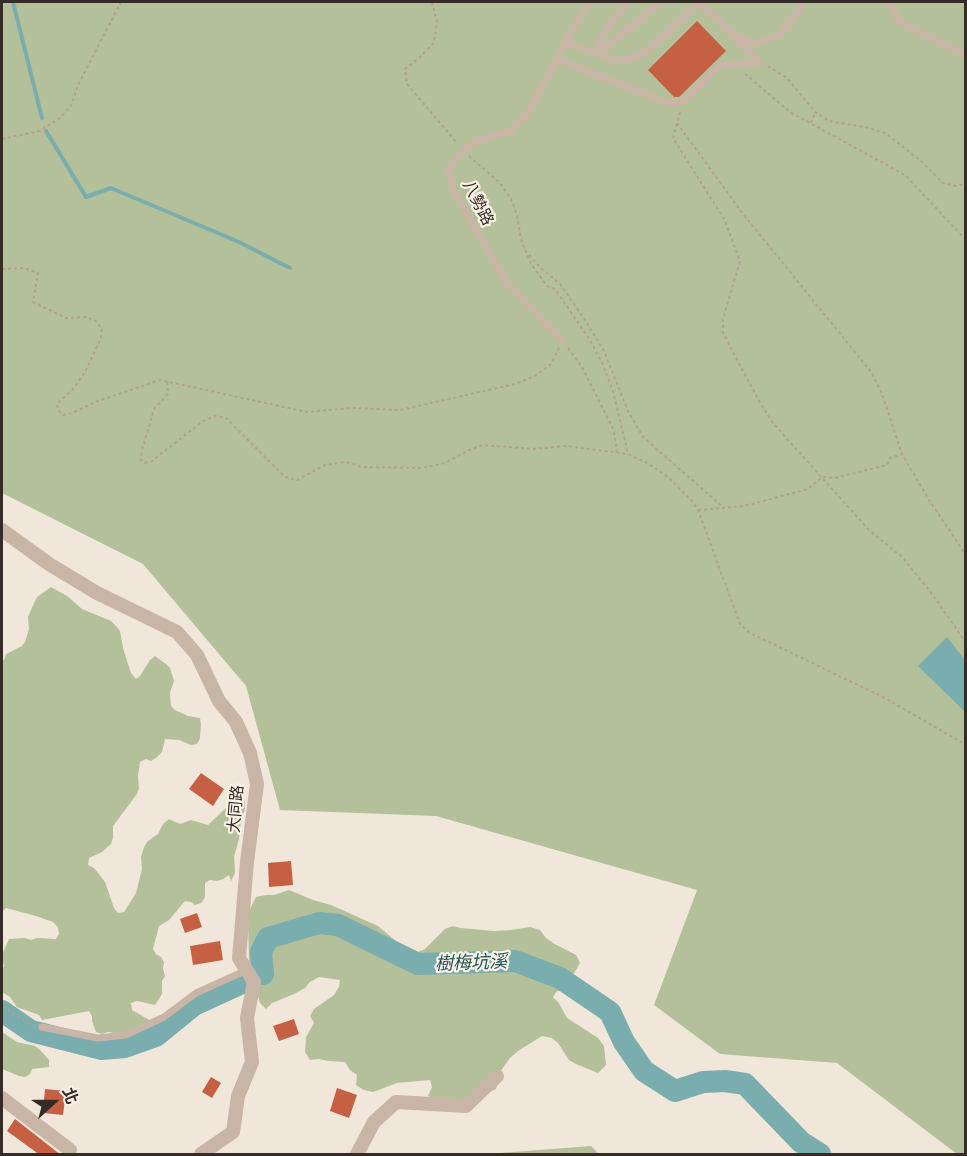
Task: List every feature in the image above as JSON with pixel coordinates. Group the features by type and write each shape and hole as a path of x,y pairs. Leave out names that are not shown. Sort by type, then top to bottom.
{"street":[{"name":"大同路","path":"2,530 49,564 97,593 177,632 197,655 219,701 236,722 250,753 257,784 247,862 239,958 254,982 247,1018 252,1062 238,1096 233,1132 201,1155"},
{"path":"357,1155 374,1122 396,1102 466,1106 497,1076"},
{"path":"2,1098 72,1153"}],"lane":[{"path":"464,150 483,138 510,132 527,114 579,18 591,2"},
{"path":"596,54 602,35 629,2"},
{"path":"596,54 614,42 660,2"},
{"path":"735,36 755,43 778,36 799,11 802,2"},
{"path":"890,2 899,22 966,56"},
{"path":"566,42 616,61 631,60 646,52 697,3 719,19 760,63"},
{"path":"557,59 665,102 682,104 721,65 760,63"},
{"name":"八勢路","path":"464,150 448,170 455,193 506,282 563,341"},
{"path":"42,1027 98,1038 126,1035 164,1017 196,993 247,970"}],"path":[{"path":"2,139 40,131 60,118 71,106 78,85 121,2"},
{"path":"432,2 437,22 434,43 405,69 407,84 475,163 500,183 511,199 517,215 521,239 531,264 547,286 555,289 599,357 613,391 628,454"},
{"path":"760,63 771,67 787,78 815,112 830,121 885,133 921,161 943,183 956,186 966,184"},
{"path":"733,64 790,112 905,175 966,240"},
{"path":"811,123 815,112"},
{"path":"966,555 929,500 902,454 882,394 872,373 743,214 678,123 674,138 724,219 740,261 723,319 723,333 758,399 772,422 869,530 902,557 933,595 966,643"},
{"path":"525,250 538,266 561,285 587,323 604,351 628,411 643,437 724,508"},
{"path":"2,269 24,268 38,273 33,302 66,318 86,317 96,321 102,329 101,338 85,372 74,388 57,404 58,410 63,415 160,380 307,412 352,408 400,410 515,384 535,376 551,364 563,341 582,368 614,431 617,454"},
{"path":"167,382 168,394 154,409 142,450 141,460 145,463 152,461 203,421 216,416 226,418 285,477 297,480 325,465 346,462 362,467 422,468 445,463 483,445 533,449 566,447 628,454 668,477 692,501 698,510 740,624 750,633 885,698 966,745"},
{"path":"698,510 744,506 808,489 822,477 835,478 887,465 890,458 902,454"},
{"path":"2,1006 31,1024 42,1027"}],"green space":[{"path":"2,2 965,2 965,1154 957,1154 837,1063 720,1054 654,1005 697,890 436,816 280,810 246,686 143,564 2,493"},
{"path":"51,587 67,596 82,609 111,621 116,626 120,631 131,673 136,679 155,656 166,664 170,668 174,681 170,693 171,706 188,716 200,718 200,738 197,744 191,745 179,740 165,739 162,752 157,757 151,761 146,759 140,762 139,789 113,826 111,844 102,852 89,858 88,865 94,868 105,882 118,913 124,912 136,893 144,847 158,834 163,824 169,819 180,824 191,820 208,825 228,806 236,794 243,797 245,802 234,857 235,873 231,881 229,875 217,881 210,880 205,883 205,897 201,903 195,905 185,901 169,920 159,926 153,949 164,962 165,976 162,981 162,994 155,1005 137,1001 131,1003 132,1010 153,1022 125,1035 96,1032 89,1011 42,1020 39,1015 17,1007 10,997 2,992 2,968 4,967 2,955 9,939 56,939 59,934 58,927 53,922 6,908 2,912 2,661 6,654 25,642 29,629 28,617 34,603 37,597"},
{"path":"289,890 331,905 378,926 408,951 418,952 425,949 445,929 453,926 494,931 530,927 540,930 553,943 576,955 580,963 566,987 556,992 553,997 567,1018 598,1038 604,1046 606,1065 598,1073 576,1064 569,1060 552,1038 542,1036 510,1058 500,1072 496,1089 469,1100 436,1099 428,1096 432,1087 430,1080 397,1083 373,1092 364,1090 356,1085 357,1075 345,1062 310,1060 305,1052 306,1037 314,1023 310,1016 314,1009 334,995 340,980 319,977 305,988 272,1003 266,1009 260,1003 249,965 248,918 250,909 256,897"},
{"path":"2,1032 17,1042 35,1046 49,1060 49,1067 32,1069 25,1077 2,1069"},
{"path":"591,1146 599,1154 487,1154"}],"water":[{"path":"947,637 965,660 965,712 918,666"}],"building":[{"path":"697,21 726,51 679,97 674,97 648,70"},
{"path":"201,773 224,789 213,806 189,789"},
{"path":"291,861 293,885 269,887 268,863"},
{"path":"197,913 202,927 185,933 180,919"},
{"path":"220,941 223,960 193,965 190,946"},
{"path":"294,1019 299,1034 279,1041 273,1026"},
{"path":"211,1077 221,1083 212,1098 202,1092"},
{"path":"337,1088 357,1095 349,1118 330,1111"},
{"path":"45,1089 66,1091 63,1115 43,1113"},
{"path":"15,1119 61,1155 40,1155 7,1131"}],"waterway":[{"path":"13,2 42,118"},
{"path":"46,131 86,197 111,188 239,242 290,268"},
{"name":"樹梅坑溪","path":"262,974 261,952 268,938 319,923 338,925 418,964 515,961 560,978 610,1012 624,1042 644,1071 675,1091 703,1082 725,1081 745,1084 801,1142 820,1154"},
{"name":"樹梅坑溪","path":"2,1011 31,1031 102,1049 125,1047 156,1036 194,1005 242,983"}]}
